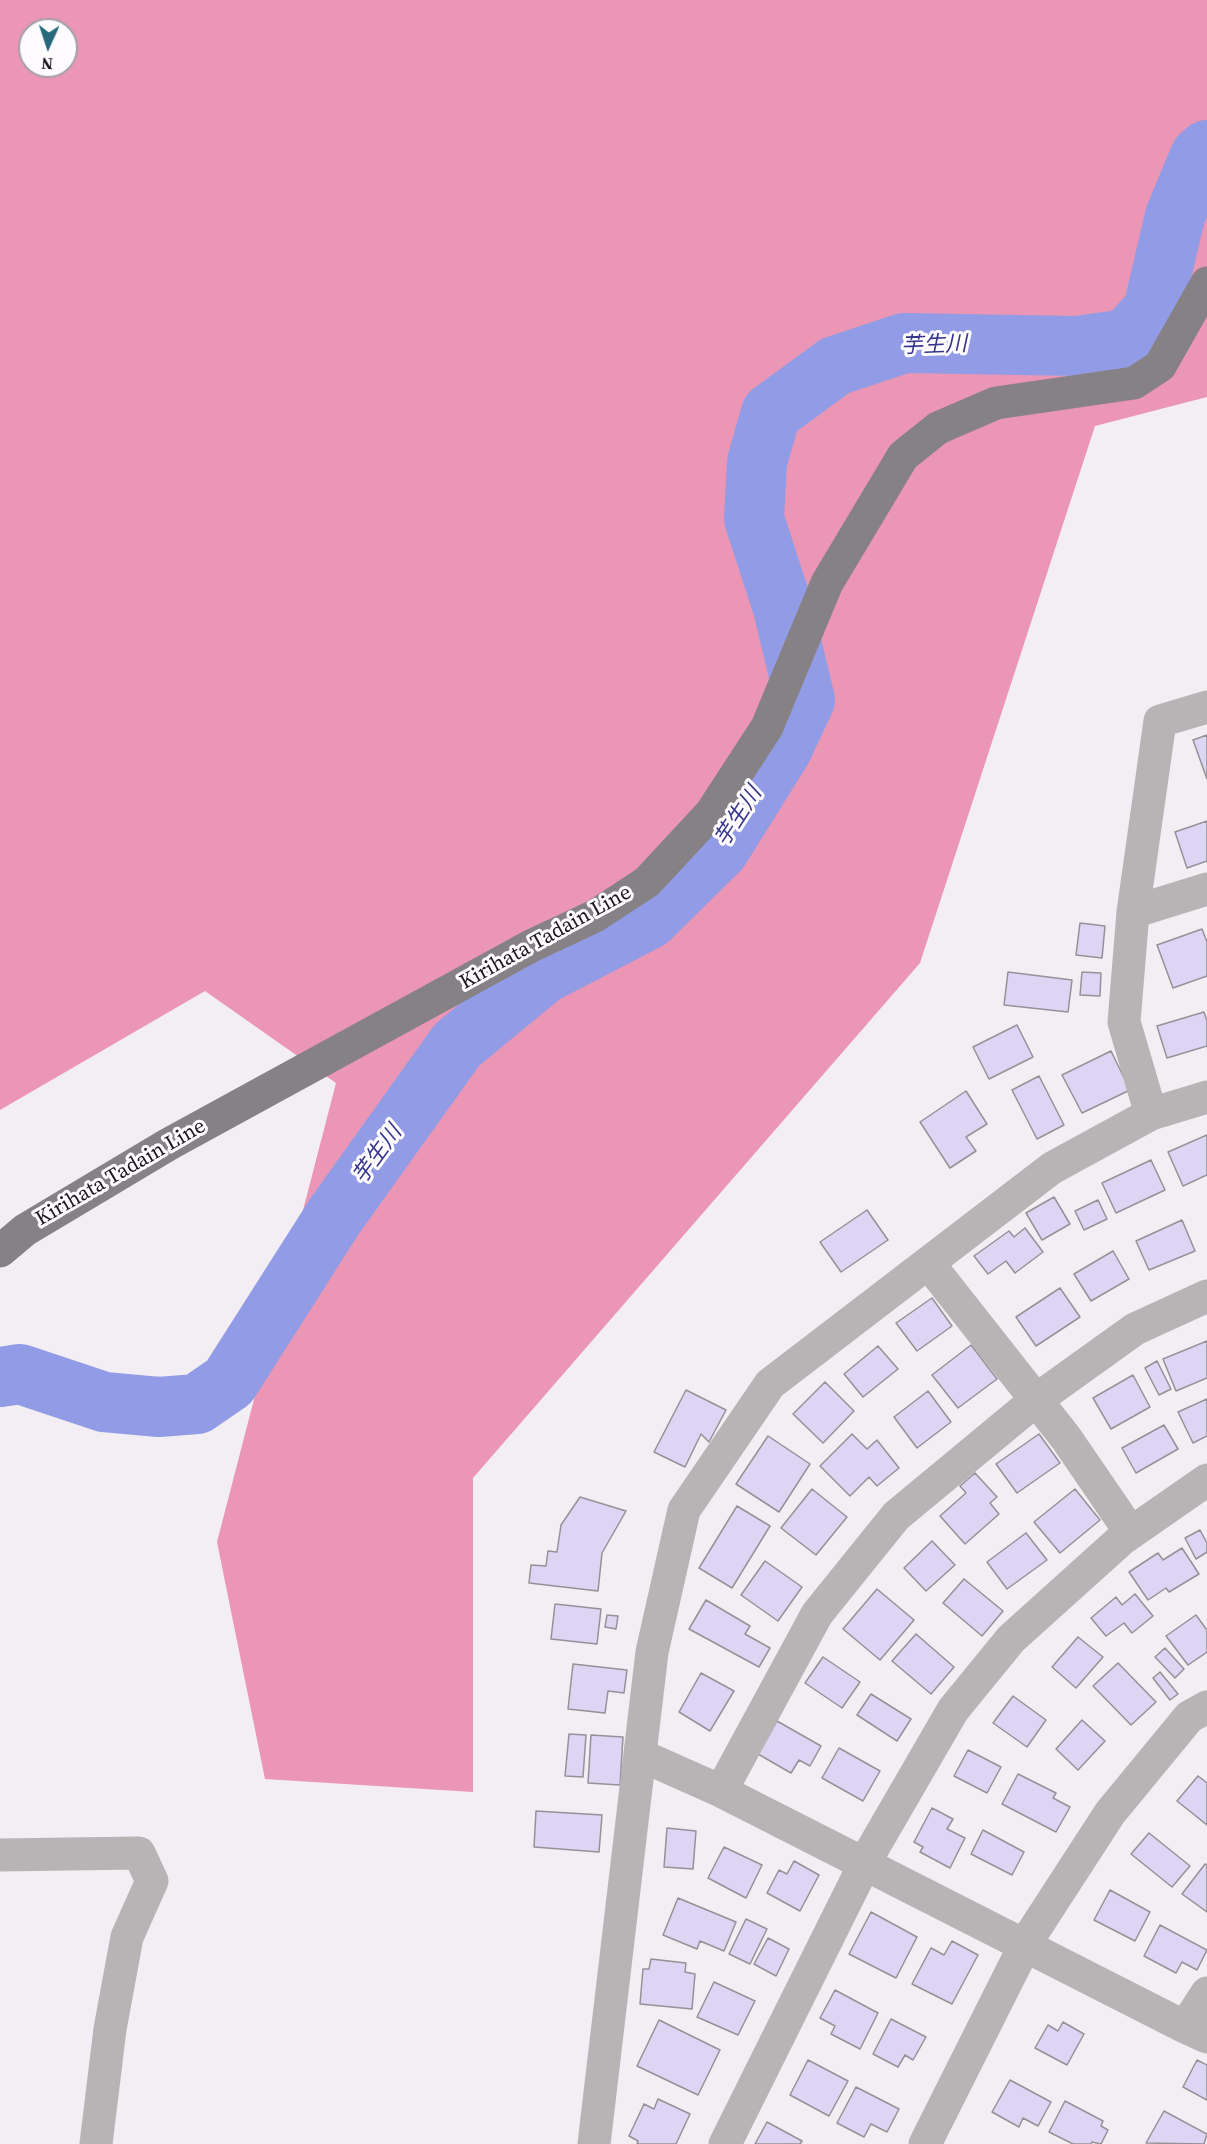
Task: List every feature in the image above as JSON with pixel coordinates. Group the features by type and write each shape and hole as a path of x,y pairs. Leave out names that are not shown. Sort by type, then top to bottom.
{"main road":[{"name":"Kirihata Tadain Line","path":"0,1251 25,1230 169,1144 531,946 595,916 647,882 711,813 767,727 826,583 903,456 938,428 996,403 1134,383 1160,366 1207,283"}],"street":[{"path":"1151,1114 1125,1022 1132,912 1160,721 1207,707"},
{"path":"1132,912 1207,890"},
{"path":"594,2144 652,1652 684,1510 770,1384 1052,1168 1151,1114 1207,1097"},
{"path":"929,1264 1066,1438 1131,1533"},
{"path":"721,1791 817,1614 896,1516 1036,1400 1136,1329 1207,1296"},
{"path":"725,2144 864,1864 953,1710 1011,1639 1131,1533 1207,1480"},
{"path":"925,2144 1024,1946 1110,1813 1189,1717 1207,1707"},
{"path":"640,1755 721,1791 1196,2032 1207,1993"},
{"path":"0,1855 139,1853 152,1881 127,1936 110,2029 96,2144"}],"shaded area":[{"path":"0,0 1207,0 1207,397 1095,426 920,963 473,1478 473,1792 265,1779 217,1542 336,1083 205,991 0,1110"}],"building":[{"path":"1207,735 1207,779 1193,740"},
{"path":"1207,821 1207,861 1187,868 1175,832"},
{"path":"1080,923 1105,926 1102,958 1076,955"},
{"path":"1202,929 1207,942 1207,976 1173,988 1157,945"},
{"path":"1008,972 1072,980 1068,1012 1004,1005"},
{"path":"1082,972 1101,973 1100,996 1080,995"},
{"path":"1204,1012 1207,1021 1207,1046 1167,1058 1157,1026"},
{"path":"1017,1025 1033,1057 989,1079 973,1047"},
{"path":"1111,1051 1130,1090 1082,1113 1062,1075"},
{"path":"1039,1076 1064,1125 1037,1139 1012,1090"},
{"path":"966,1091 987,1124 966,1137 976,1151 950,1168 920,1122"},
{"path":"1207,1135 1207,1175 1183,1186 1168,1152"},
{"path":"1151,1160 1165,1190 1116,1213 1102,1183"},
{"path":"1054,1197 1070,1224 1042,1240 1026,1213"},
{"path":"1098,1200 1107,1219 1084,1230 1075,1211"},
{"path":"867,1210 888,1240 841,1272 820,1242"},
{"path":"1182,1220 1195,1251 1149,1270 1136,1241"},
{"path":"1025,1228 1043,1252 1015,1273 1006,1261 988,1274 974,1256 1009,1231 1014,1237"},
{"path":"1113,1251 1129,1279 1091,1301 1074,1274"},
{"path":"1060,1288 1080,1317 1036,1346 1016,1317"},
{"path":"932,1298 952,1326 917,1351 896,1323"},
{"path":"1207,1341 1207,1378 1176,1391 1163,1359"},
{"path":"971,1345 997,1379 958,1408 932,1375"},
{"path":"878,1346 898,1369 863,1397 844,1374"},
{"path":"1157,1361 1171,1389 1159,1395 1145,1368"},
{"path":"1133,1375 1150,1407 1111,1429 1093,1398"},
{"path":"825,1382 854,1411 823,1443 793,1414"},
{"path":"686,1390 726,1410 709,1442 701,1434 685,1467 654,1452"},
{"path":"928,1391 951,1422 917,1448 894,1417"},
{"path":"1207,1399 1207,1436 1193,1443 1178,1412"},
{"path":"1164,1425 1178,1449 1136,1473 1122,1448"},
{"path":"852,1434 867,1449 877,1440 899,1468 877,1486 869,1477 850,1496 820,1466"},
{"path":"1039,1434 1060,1463 1017,1493 996,1464"},
{"path":"768,1436 810,1464 779,1512 736,1484"},
{"path":"975,1473 997,1497 990,1503 999,1514 965,1544 940,1516 966,1493 960,1486"},
{"path":"812,1489 847,1517 816,1555 781,1528"},
{"path":"1075,1489 1100,1520 1060,1553 1034,1522"},
{"path":"580,1497 626,1511 602,1553 598,1591 529,1583 531,1565 546,1566 548,1551 557,1552 561,1525"},
{"path":"737,1506 770,1526 732,1588 699,1568"},
{"path":"1200,1530 1207,1543 1207,1552 1196,1559 1185,1538"},
{"path":"1026,1533 1047,1560 1007,1589 987,1562"},
{"path":"932,1541 955,1565 926,1591 904,1568"},
{"path":"1182,1548 1199,1574 1169,1592 1166,1588 1148,1600 1129,1572 1158,1553 1163,1560"},
{"path":"765,1561 802,1587 778,1621 741,1595"},
{"path":"964,1579 1003,1611 982,1636 943,1603"},
{"path":"877,1589 914,1620 880,1660 843,1629"},
{"path":"1135,1594 1153,1616 1132,1633 1124,1623 1106,1636 1091,1618 1116,1597 1122,1605"},
{"path":"706,1600 750,1626 745,1634 770,1648 759,1667 689,1629"},
{"path":"555,1604 601,1609 597,1644 551,1639"},
{"path":"607,1615 618,1616 616,1629 605,1627"},
{"path":"1196,1615 1207,1630 1207,1652 1188,1665 1166,1636"},
{"path":"916,1634 954,1667 931,1694 892,1661"},
{"path":"1078,1637 1103,1657 1076,1688 1052,1667"},
{"path":"1165,1648 1184,1669 1175,1678 1155,1657"},
{"path":"823,1657 860,1682 842,1708 805,1683"},
{"path":"1118,1663 1156,1702 1131,1725 1093,1686"},
{"path":"573,1664 627,1670 624,1693 608,1691 605,1713 568,1709"},
{"path":"1160,1672 1178,1694 1170,1700 1153,1678"},
{"path":"701,1673 734,1691 710,1731 679,1712"},
{"path":"871,1694 911,1719 897,1741 857,1715"},
{"path":"1013,1696 1046,1720 1027,1747 993,1723"},
{"path":"1082,1720 1105,1741 1078,1770 1056,1749"},
{"path":"777,1721 821,1746 810,1766 799,1760 791,1773 758,1754"},
{"path":"569,1734 586,1735 583,1777 565,1776"},
{"path":"591,1735 623,1737 620,1785 588,1783"},
{"path":"839,1748 880,1771 863,1801 822,1778"},
{"path":"968,1750 1001,1767 987,1793 954,1776"},
{"path":"1018,1774 1056,1793 1053,1798 1070,1807 1056,1832 1002,1804"},
{"path":"1198,1776 1207,1783 1207,1825 1177,1801"},
{"path":"932,1808 953,1819 947,1829 965,1838 950,1868 920,1852 923,1847 914,1842"},
{"path":"536,1811 602,1815 599,1852 534,1847"},
{"path":"667,1828 696,1831 693,1869 664,1867"},
{"path":"983,1830 1024,1852 1012,1875 971,1854"},
{"path":"1149,1833 1190,1866 1172,1887 1131,1854"},
{"path":"724,1847 762,1865 746,1898 708,1878"},
{"path":"794,1861 819,1875 800,1911 767,1893 779,1870 787,1874"},
{"path":"1205,1864 1207,1865 1207,1912 1182,1894"},
{"path":"1110,1890 1150,1912 1135,1941 1094,1920"},
{"path":"678,1898 736,1922 724,1951 700,1941 697,1949 663,1935"},
{"path":"871,1912 917,1937 896,1978 849,1954"},
{"path":"746,1919 767,1929 750,1964 729,1954"},
{"path":"1160,1925 1207,1950 1197,1970 1182,1962 1176,1973 1144,1956"},
{"path":"768,1938 789,1949 776,1976 754,1964"},
{"path":"952,1941 978,1955 952,2004 912,1984 931,1948 944,1955"},
{"path":"651,1959 686,1963 685,1972 695,1974 692,2009 640,2004 643,1969 649,1969"},
{"path":"714,1982 755,2001 738,2035 697,2017"},
{"path":"835,1990 878,2013 860,2049 831,2034 835,2026 820,2018"},
{"path":"891,2019 926,2037 913,2060 905,2055 898,2067 873,2054"},
{"path":"659,2020 720,2050 698,2095 637,2066"},
{"path":"1063,2022 1084,2034 1067,2065 1035,2048 1048,2025 1058,2031"},
{"path":"808,2060 848,2081 829,2116 790,2095"},
{"path":"1197,2060 1207,2065 1207,2100 1183,2087"},
{"path":"1010,2080 1051,2102 1038,2126 1023,2118 1019,2127 992,2112"},
{"path":"856,2087 899,2109 887,2132 871,2124 864,2137 837,2123"},
{"path":"658,2099 690,2114 676,2144 637,2144 638,2141 629,2136 644,2104 654,2109"},
{"path":"1065,2101 1103,2121 1101,2126 1108,2130 1101,2144 1092,2142 1091,2144 1073,2144 1049,2132"},
{"path":"1164,2111 1207,2134 1204,2144 1146,2143"},
{"path":"767,2122 802,2141 800,2144 755,2144"}],"waterway":[{"name":"芋生川","path":"0,1377 20,1374 104,1402 159,1407 197,1404 229,1382 334,1217 457,1045 543,974 649,919 719,850 782,749 805,700 783,608 754,519 757,462 771,413 835,366 904,343 1077,346 1127,339 1153,310 1175,216 1200,156 1207,150"}]}
